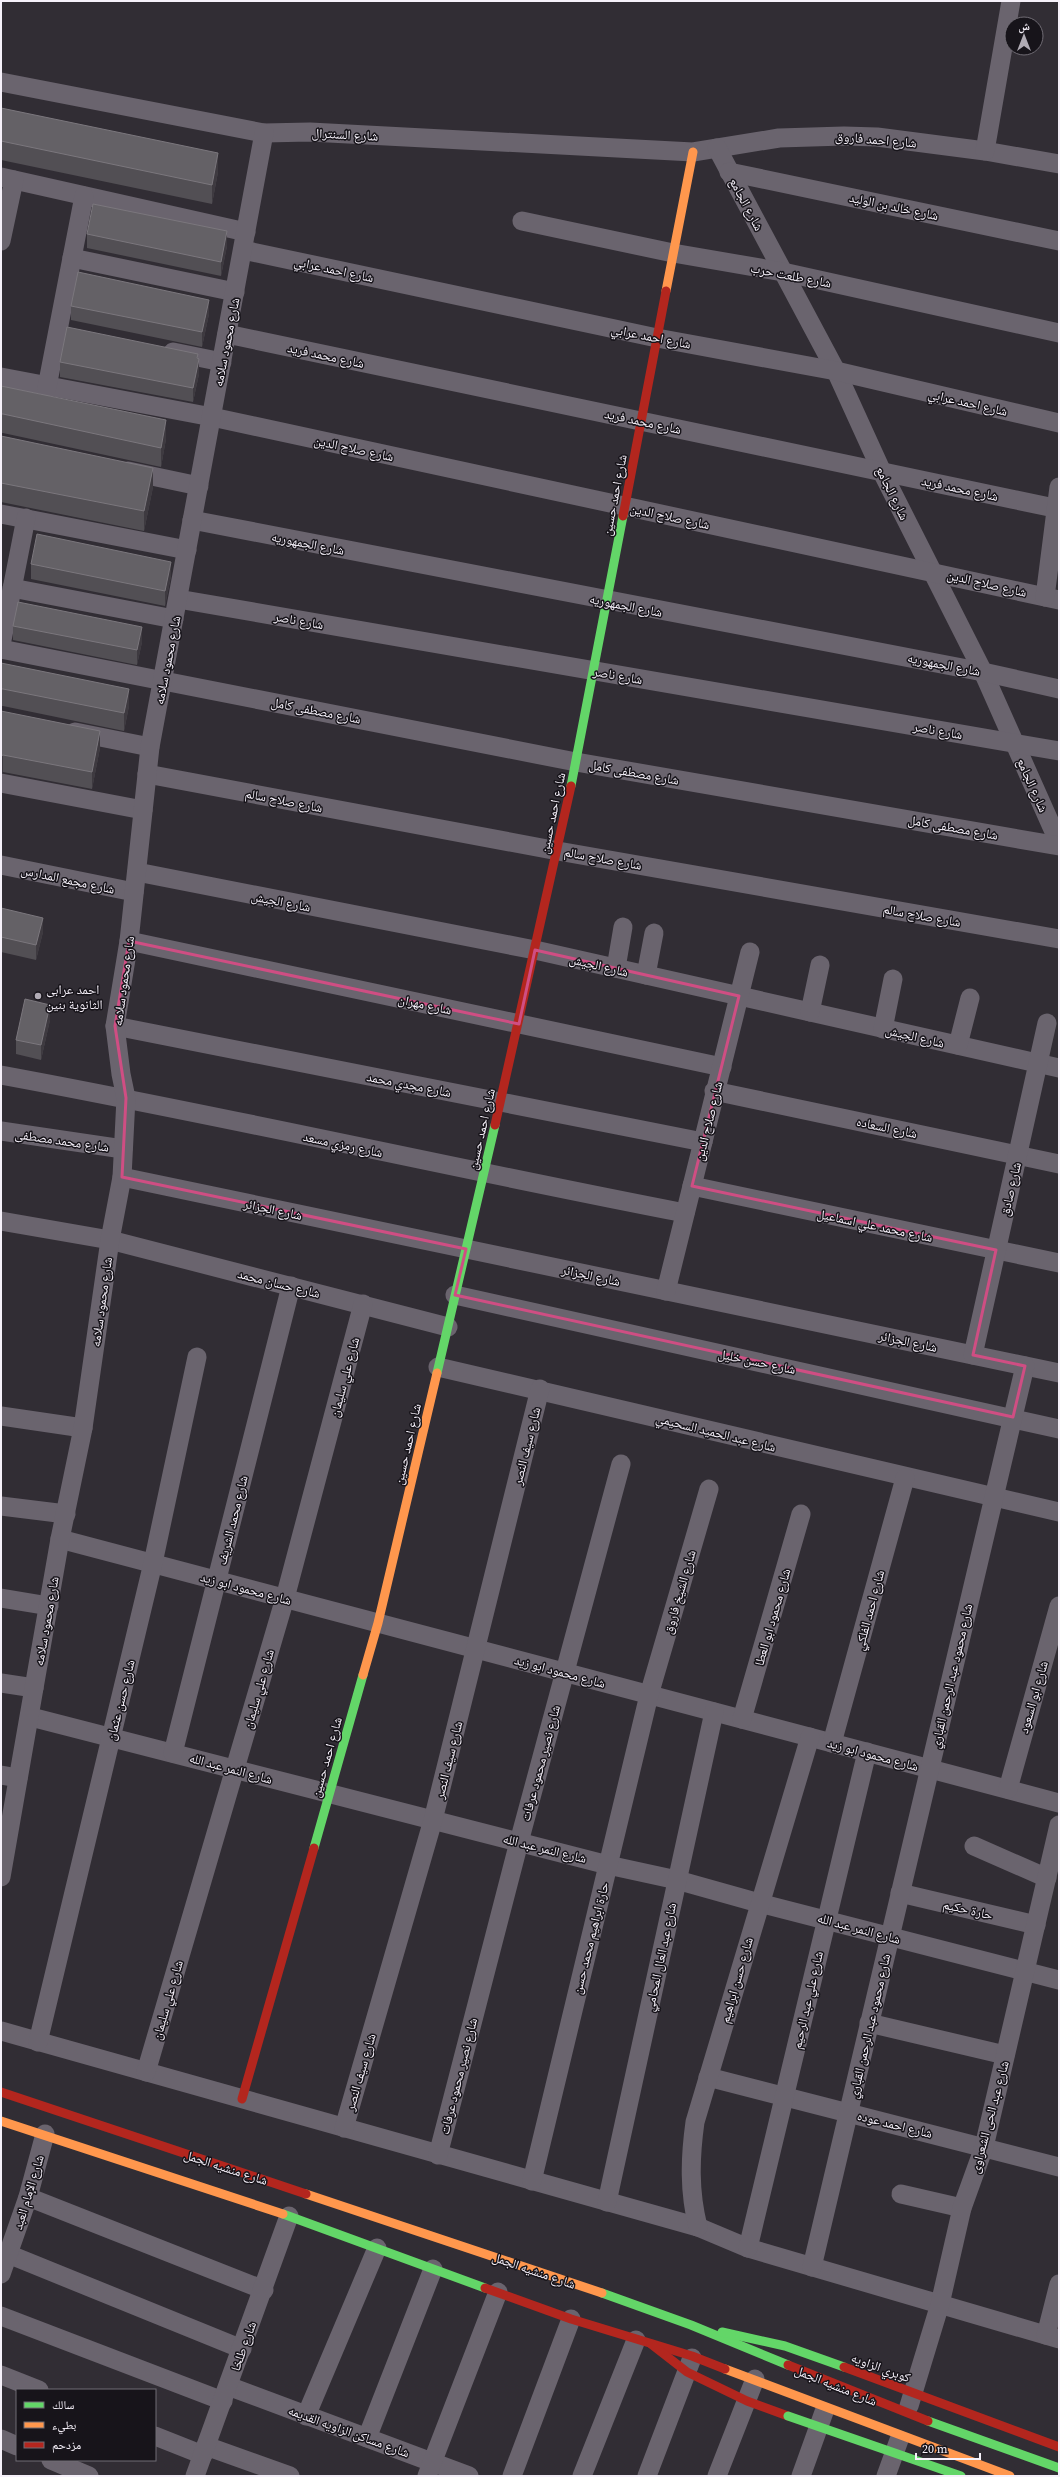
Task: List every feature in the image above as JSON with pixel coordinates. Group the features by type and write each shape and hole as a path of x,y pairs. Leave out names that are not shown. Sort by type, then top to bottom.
{"main road":[{"name":"شارع احمد حسين","path":"242,2099 378,1623 501,1102 558,850 576,762 693,152"},
{"name":"شارع منشيه الجمل","path":"1,2092 582,2286 691,2325 907,2414 1059,2468"},
{"name":"شارع منشيه الجمل","path":"1,2121 45,2134 290,2216 571,2319 643,2342 690,2364 755,2379 825,2407 898,2443 975,2470 1010,2476"},
{"name":"كوبري الزاويه","path":"691,2325 785,2346 1059,2447"},
{"path":"643,2342 690,2364 747,2401 961,2476"}],"street":[{"path":"985,151 1011,1"},
{"name":"شارع السنترال","path":"1,82 264,133 310,132 693,152"},
{"name":"شارع محمود سلامه","path":"2,1869 10,1777 31,1716 34,1688 60,1539 82,1428 110,1240 122,1177 126,1098 120,1074 115,1026 129,941 150,747 264,133"},
{"name":"شارع احمد فاروق","path":"693,152 779,138 844,136 877,137 985,151 1059,164"},
{"name":"شارع الجامع","path":"717,148 836,371 882,472 983,672 1059,845"},
{"name":"شارع خالد بن الوليد","path":"729,172 1059,241"},
{"path":"1,241 8,179"},
{"name":"شارع احمد عرابي","path":"8,179 84,196 244,241 657,338 836,371 1059,423"},
{"path":"47,387 66,330 72,258 84,196"},
{"name":"شارع طلعت حرب","path":"522,221 673,253 783,272 1059,333"},
{"path":"72,258 235,292"},
{"name":"شارع محمد فريد","path":"227,334 1057,509"},
{"path":"152,348 222,362"},
{"name":"شارع صلاح الدين","path":"1,377 47,387 212,417 1052,598"},
{"path":"108,467 199,486"},
{"path":"1052,598 1059,487"},
{"path":"1,514 187,550"},
{"path":"1,645 26,518"},
{"name":"شارع الجمهوريه","path":"192,520 607,601 983,672 1059,689"},
{"path":"12,588 174,619"},
{"name":"شارع ناصر","path":"178,599 1059,751"},
{"name":"شارع مصطفى كامل","path":"1,649 576,762 1059,845"},
{"path":"61,729 150,747"},
{"name":"شارع صلاح سالم","path":"147,774 558,850 1059,939"},
{"path":"1,783 143,810"},
{"name":"شارع مجمع المدارس","path":"1,865 134,892"},
{"name":"شارع الجيش","path":"137,872 535,950 1059,1068"},
{"path":"616,968 623,927"},
{"path":"646,975 654,933"},
{"name":"شارع مهران","path":"129,941 722,1066"},
{"name":"شارع صلاح الدين","path":"666,1291 703,1142 714,1091 722,1066 750,952"},
{"path":"810,1012 820,965"},
{"path":"883,1028 893,980"},
{"path":"958,1045 970,998"},
{"name":"شارع صادق","path":"973,1355 1047,1023"},
{"name":"شارع مجدي محمد","path":"115,1026 703,1142"},
{"name":"شارع رمزي مسعد","path":"1,1075 126,1098 484,1174 685,1213"},
{"name":"شارع السعاده","path":"714,1091 1059,1164"},
{"name":"شارع محمد مصطفى","path":"1,1131 123,1149"},
{"name":"شارع الجزائر","path":"122,1177 1059,1373"},
{"name":"شارع محمد علي اسماعيل","path":"692,1186 1059,1263"},
{"name":"شارع حسان محمد","path":"1,1221 110,1240 448,1326"},
{"name":"شارع محمد الشريف","path":"173,1753 291,1286"},
{"name":"شارع حسن خليل","path":"455,1295 1059,1429"},
{"name":"شارع علي سليمان","path":"146,2072 284,1598 363,1304"},
{"name":"شارع حسن عثمان","path":"38,2042 153,1563 196,1357"},
{"name":"شارع محمود عبد الرحمن القباري","path":"812,2267 1025,1366"},
{"name":"شارع عبد الحميد السحيمي","path":"438,1367 540,1389 905,1478 1059,1512"},
{"name":"شارع سيف النصر","path":"344,2128 433,1820 477,1649 540,1389"},
{"path":"1,1416 82,1428"},
{"name":"شارع نصير محمود عرفات","path":"438,2154 564,1672 621,1464"},
{"name":"شارع احمد الفلكي","path":"832,1743 905,1478"},
{"name":"شارع الشيخ فاروق","path":"649,1694 709,1489"},
{"path":"1,1506 66,1514"},
{"name":"شارع محمود ابو العطا","path":"742,1719 801,1514"},
{"name":"شارع محمود ابو زيد","path":"60,1539 1059,1803"},
{"path":"1,1598 49,1606"},
{"name":"شارع ابو السعود","path":"1008,1789 1059,1606"},
{"path":"1,1683 34,1688"},
{"name":"حارة ابراهيم محمد حسن","path":"532,2181 649,1694"},
{"name":"شارع عبد العال المحامي","path":"607,2202 714,1712"},
{"name":"شارع النمر عبد الله","path":"31,1716 234,1770 330,1793 608,1865 677,1880 759,1903 1059,1980"},
{"name":"شارع حسن ابراهيم","path":"698,2227 692,2205 691,2150 695,2122 759,1903 810,1737"},
{"name":"شارع علي عبد الرحيم","path":"748,2248 867,1752"},
{"name":"شارع عبد الحى الشعراوى","path":"886,2476 898,2443 940,2304 962,2208 984,2147 1059,1825"},
{"path":"974,1846 1047,1878"},
{"name":"حارة حكيم","path":"900,1893 1036,1925"},
{"path":"869,2023 1005,2055"},
{"path":"1,2031 698,2227 748,2248 1053,2337 1059,2284"},
{"name":"شارع احمد عوده","path":"708,2077 1059,2167"},
{"name":"شارع الإمام العبد","path":"1,2274 8,2254 9,2226 28,2198 45,2134"},
{"path":"901,2194 962,2208"},
{"path":"28,2198 264,2290"},
{"name":"شارع طلخا","path":"195,2476 290,2216"},
{"path":"306,2416 377,2248"},
{"path":"8,2254 242,2349"},
{"path":"367,2438 433,2268"},
{"path":"430,2469 498,2292"},
{"name":"شارع مساكن الزاويه القديمه","path":"1,2316 226,2394 306,2416 367,2438 430,2469 469,2476"},
{"path":"512,2476 571,2319"},
{"path":"582,2476 643,2342"},
{"path":"647,2476 690,2364"},
{"path":"1,2375 36,2389"},
{"path":"717,2476 755,2379"},
{"path":"801,2476 825,2407"},
{"path":"156,2436 290,2476"},
{"path":"1,2439 16,2446"},
{"path":"53,2461 89,2476"}],"highlighted area":[{"path":"129,941 519,1024 535,950 739,996 692,1186 996,1250 973,1355 1025,1366 1013,1417 455,1295 466,1249 122,1177 126,1098 115,1026"}],"building":[{"path":"1,108 218,153 212,185 1,141"},
{"path":"93,204 227,231 221,262 87,234"},
{"path":"78,272 209,300 202,332 71,306"},
{"path":"67,327 198,354 197,358 199,359 193,388 60,362"},
{"path":"1,386 166,420 161,448 1,414"},
{"path":"1,436 153,468 144,511 1,483"},
{"path":"37,534 171,562 165,591 31,564"},
{"path":"18,602 142,627 137,650 13,626"},
{"path":"1,663 129,689 124,713 1,689"},
{"path":"1,711 100,731 92,772 3,755 1,756"},
{"path":"1,908 43,918 36,945 1,937"},
{"path":"25,999 50,1005 41,1045 16,1040"}],"traffic: fast":[{"path":"571,786 623,516"},
{"path":"437,1373 495,1125"},
{"path":"314,1848 363,1675"},
{"path":"283,2214 485,2288"},
{"path":"602,2293 691,2325 788,2365"},
{"path":"722,2332 785,2346 844,2367"},
{"path":"788,2416 961,2476"},
{"path":"928,2421 1059,2468"}],"traffic: slow":[{"path":"666,291 693,152"},
{"path":"363,1675 378,1623 437,1373"},
{"path":"1,2121 283,2214"},
{"path":"306,2194 602,2293"},
{"path":"725,2369 1010,2476"}],"traffic: jam":[{"path":"623,516 666,291"},
{"path":"495,1125 571,786"},
{"path":"242,2099 314,1848"},
{"path":"1,2092 306,2194"},
{"path":"485,2288 571,2319 692,2356 725,2369"},
{"path":"651,2344 687,2372 747,2401 788,2416"},
{"path":"788,2365 928,2421"},
{"path":"844,2367 1059,2447"}],"place":[{"name":"احمد عرابى الثانوية بنين","path":"38,996"}]}
